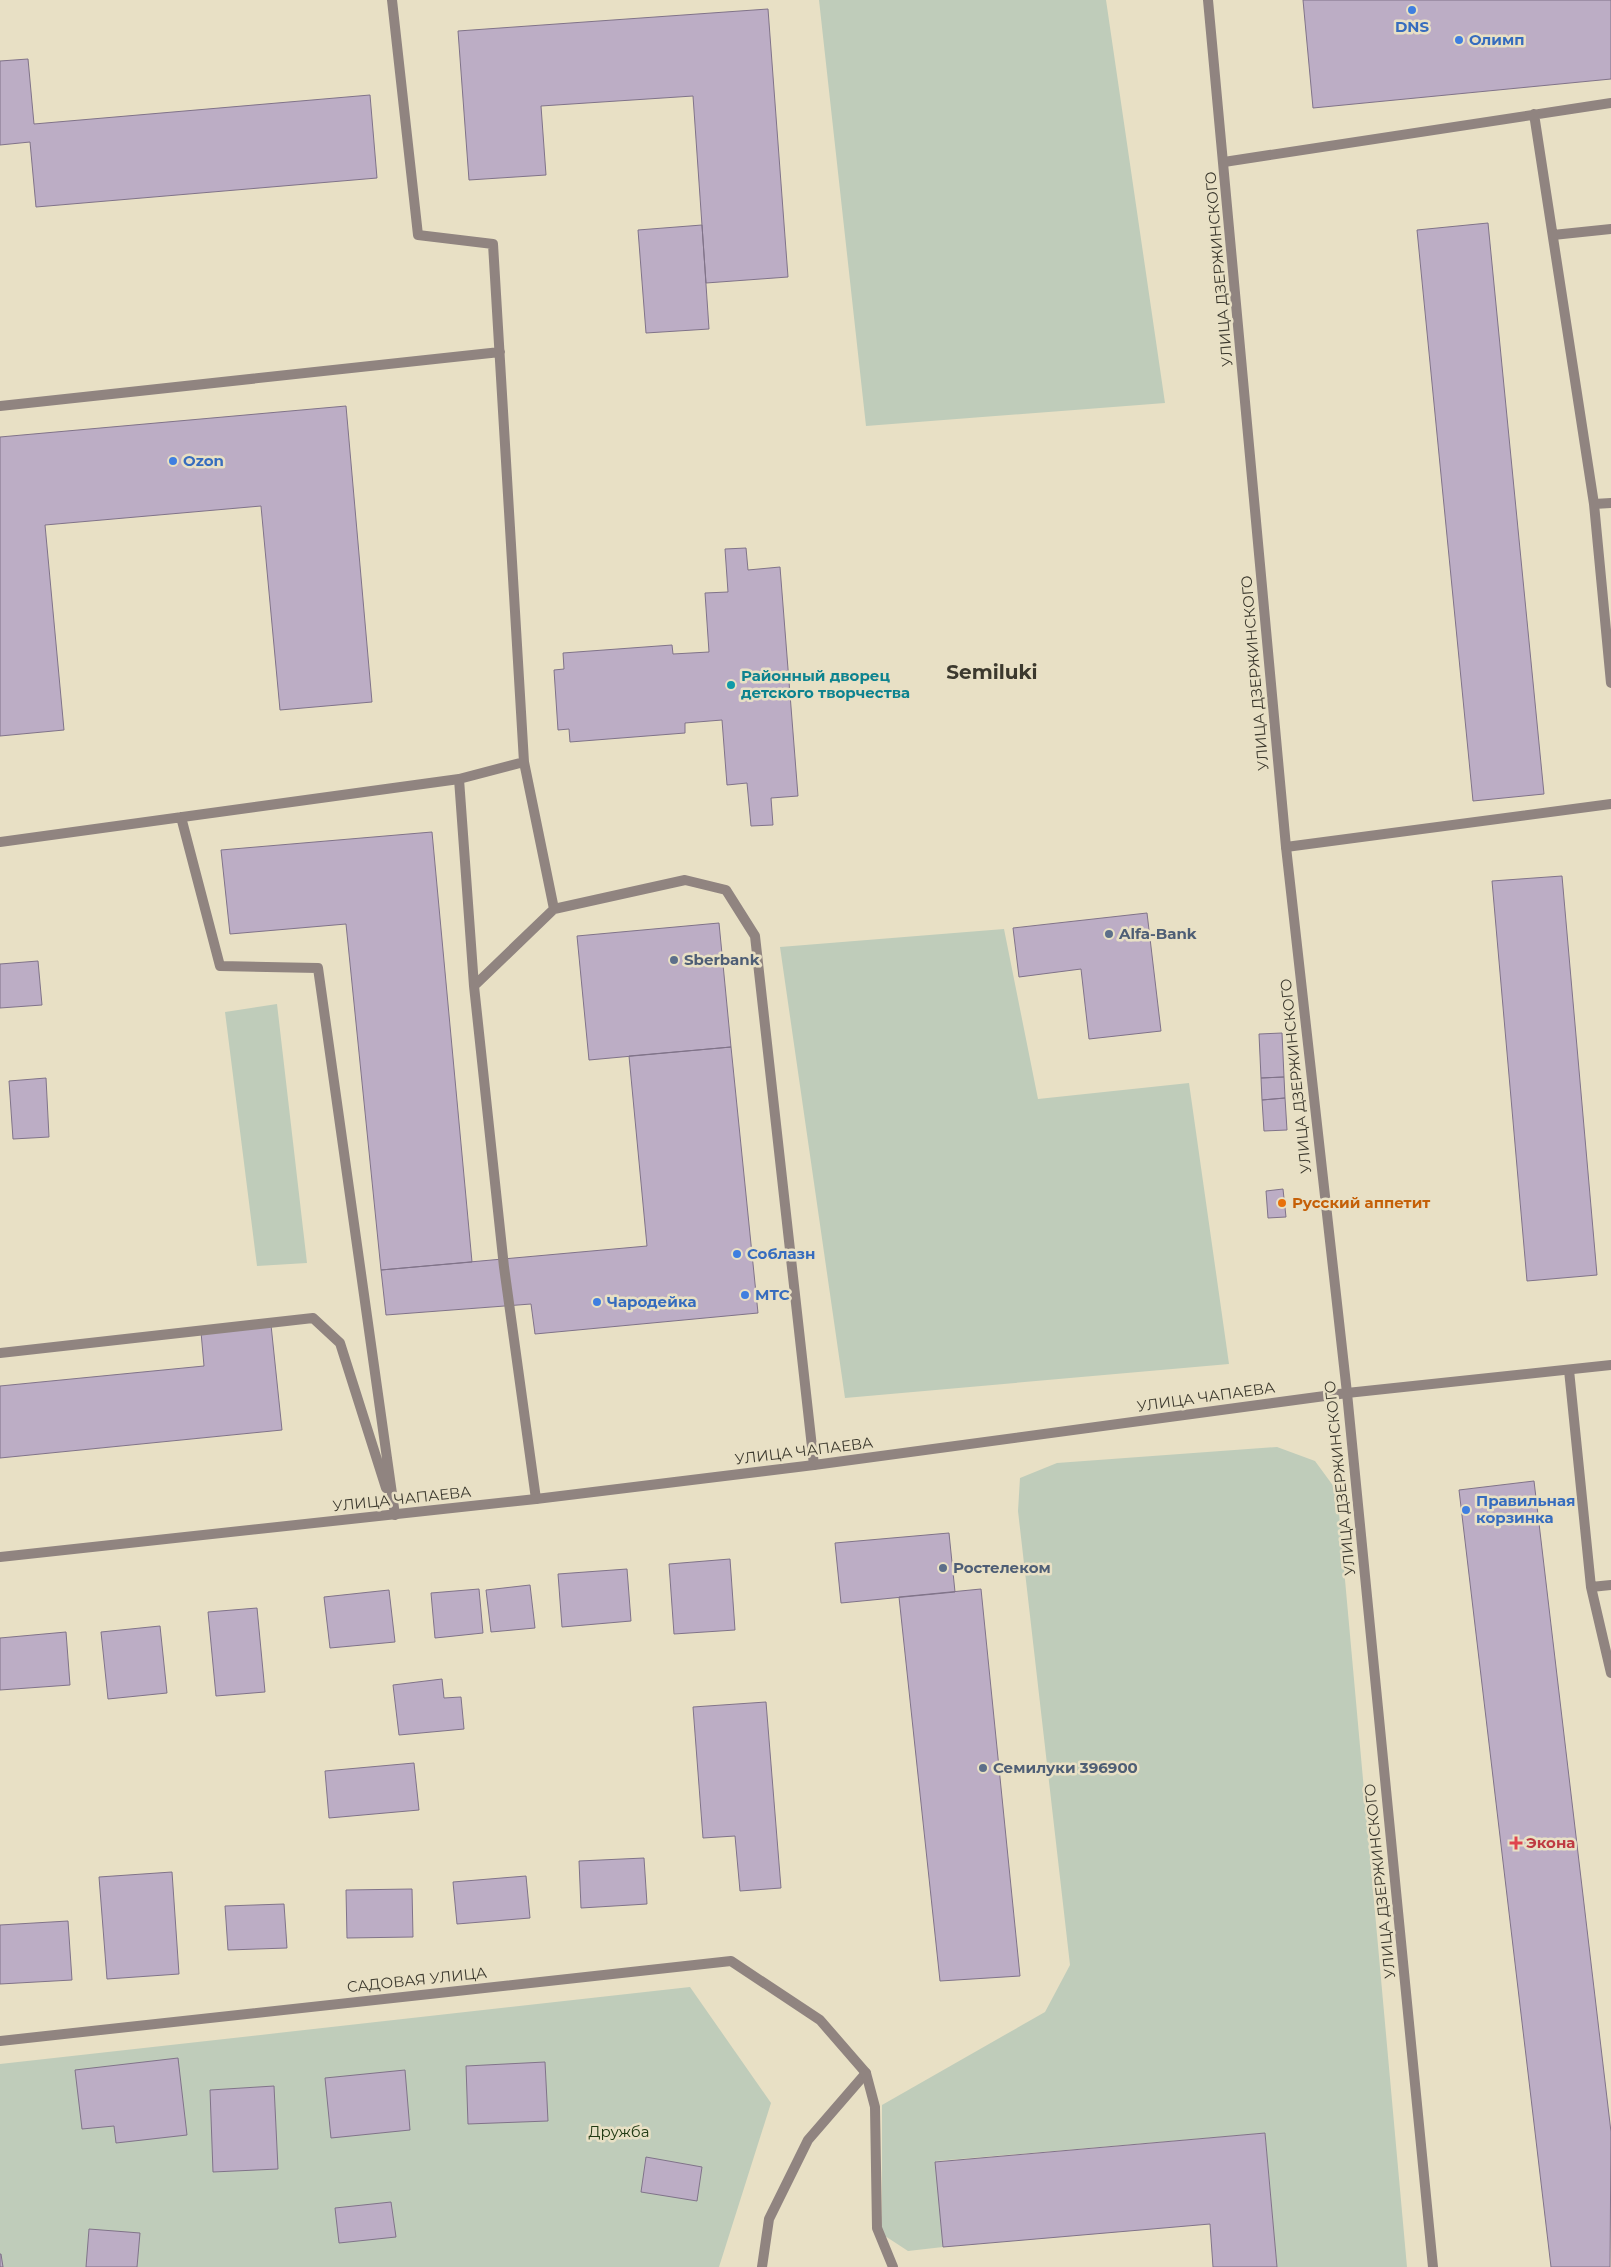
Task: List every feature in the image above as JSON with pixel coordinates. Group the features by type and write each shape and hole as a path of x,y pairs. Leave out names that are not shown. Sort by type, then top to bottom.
{"street":[{"path":"392,0 418,235 494,244 524,762 554,909"},
{"name":"УЛИЦА ДЗЕРЖИНСКОГО","path":"1208,0 1286,847 1347,1394 1433,2267"},
{"path":"1224,162 1611,103"},
{"path":"1534,114 1594,504 1611,683"},
{"path":"1553,235 1611,228"},
{"path":"0,406 500,352"},
{"path":"1594,504 1611,503"},
{"path":"0,842 458,779 524,762"},
{"path":"458,779 474,986 504,1266 536,1499"},
{"path":"1286,847 1611,804"},
{"path":"181,817 220,966 318,968 395,1515"},
{"path":"474,986 554,909 685,880 726,890 755,936 814,1465"},
{"path":"0,1353 313,1318 340,1343 395,1515"},
{"name":"УЛИЦА ЧАПАЕВА","path":"0,1557 536,1499 814,1465 1347,1394 1611,1365"},
{"path":"1569,1370 1591,1587 1611,1673"},
{"path":"1591,1587 1611,1585"},
{"name":"САДОВАЯ УЛИЦА","path":"0,2041 731,1961 820,2020 866,2073"},
{"path":"762,2267 769,2219 808,2140 866,2073"},
{"path":"866,2073 875,2106 877,2228 893,2267"}],"green space":[{"path":"819,0 1106,0 1165,403 866,426"},
{"path":"1004,929 1038,1099 1189,1083 1229,1364 845,1398 780,947"},
{"path":"277,1004 307,1263 257,1266 225,1012"},
{"path":"1277,1447 1315,1461 1337,1491 1407,2267 1277,2267 1265,2133 936,2161 943,2247 908,2251 882,2234 882,2105 1045,2012 1070,1965 1018,1511 1020,1478 1057,1463"},
{"name":"Дружба","path":"690,1987 771,2103 719,2267 0,2267 0,2064"}],"building":[{"name":"Олимп","path":"1303,0 1611,0 1611,79 1313,108"},
{"path":"768,9 788,277 706,283 693,96 541,106 546,175 469,180 458,31"},
{"path":"28,59 34,124 370,95 377,178 36,207 30,142 0,145 0,61"},
{"path":"1488,223 1544,794 1473,801 1417,230"},
{"path":"702,225 709,329 646,333 638,230"},
{"path":"346,406 372,702 280,710 261,506 45,525 64,730 0,736 0,437"},
{"path":"746,548 748,570 780,567 798,796 771,798 773,825 751,826 747,783 727,785 722,720 685,723 685,733 570,742 569,729 558,730 554,670 564,669 563,653 672,645 673,654 709,652 705,593 728,592 725,549"},
{"path":"432,832 472,1262 381,1270 346,924 230,934 221,850"},
{"path":"1562,876 1597,1275 1527,1281 1492,881"},
{"path":"1147,913 1161,1031 1089,1039 1081,969 1019,977 1013,928"},
{"path":"719,923 731,1047 589,1060 577,936"},
{"path":"38,961 42,1005 0,1008 0,964"},
{"path":"1282,1033 1284,1077 1261,1078 1259,1034"},
{"path":"731,1047 758,1313 535,1334 531,1304 386,1315 381,1270 647,1246 629,1056"},
{"path":"1284,1077 1285,1098 1262,1100 1261,1078"},
{"path":"46,1078 49,1137 13,1139 9,1081"},
{"path":"1285,1098 1287,1130 1264,1131 1262,1100"},
{"path":"1283,1189 1286,1217 1268,1218 1266,1191"},
{"path":"271,1325 282,1430 0,1458 0,1386 204,1366 201,1332"},
{"path":"1534,1481 1611,2132 1610,2267 1551,2267 1459,1490"},
{"path":"949,1533 955,1592 841,1603 835,1543"},
{"path":"730,1559 735,1630 674,1634 669,1564"},
{"path":"627,1569 631,1621 562,1627 558,1574"},
{"path":"530,1585 535,1628 491,1632 486,1590"},
{"path":"479,1589 483,1633 435,1638 431,1593"},
{"path":"981,1589 1020,1976 940,1981 899,1597"},
{"path":"389,1590 395,1642 330,1648 324,1597"},
{"path":"257,1608 265,1692 216,1696 208,1612"},
{"path":"160,1626 167,1693 108,1699 101,1632"},
{"path":"66,1632 70,1685 0,1690 0,1638"},
{"path":"442,1679 444,1698 461,1697 464,1729 399,1735 393,1685"},
{"path":"766,1702 781,1888 740,1891 735,1836 703,1838 693,1707"},
{"path":"414,1763 419,1810 329,1818 325,1771"},
{"path":"644,1858 647,1904 581,1908 579,1861"},
{"path":"172,1872 179,1974 107,1979 99,1877"},
{"path":"526,1876 530,1918 457,1924 453,1882"},
{"path":"412,1889 413,1937 347,1938 346,1890"},
{"path":"284,1904 287,1948 228,1950 225,1906"},
{"path":"68,1921 72,1980 0,1984 0,1925"},
{"path":"178,2058 187,2135 116,2143 114,2126 82,2129 75,2070"},
{"path":"545,2062 548,2121 468,2124 466,2066"},
{"path":"405,2070 410,2130 331,2138 325,2078"},
{"path":"274,2086 278,2169 213,2172 210,2090"},
{"path":"1265,2133 1277,2267 1213,2267 1210,2224 943,2247 935,2162"},
{"path":"646,2157 702,2167 697,2201 641,2192"},
{"path":"391,2202 396,2237 339,2243 335,2208"},
{"path":"89,2229 140,2233 137,2267 86,2267"},
{"path":"1,2254 3,2267 0,2267"}],"place":[{"name":"DNS","path":"1412,10"},
{"name":"Олимп","path":"1459,40"},
{"name":"Ozon","path":"173,461"},
{"name":"Районный дворец детского творчества","path":"731,685"},
{"name":"Alfa-Bank","path":"1109,934"},
{"name":"Sberbank","path":"674,960"},
{"name":"Русский аппетит","path":"1282,1203"},
{"name":"Соблазн","path":"737,1254"},
{"name":"МТС","path":"745,1295"},
{"name":"Чародейка","path":"597,1302"},
{"name":"Правильная корзинка","path":"1466,1510"},
{"name":"Ростелеком","path":"943,1568"},
{"name":"Семилуки 396900","path":"983,1768"},
{"name":"Экона","path":"1516,1843"}],"district":[{"name":"Semiluki","path":"992,672"}]}
